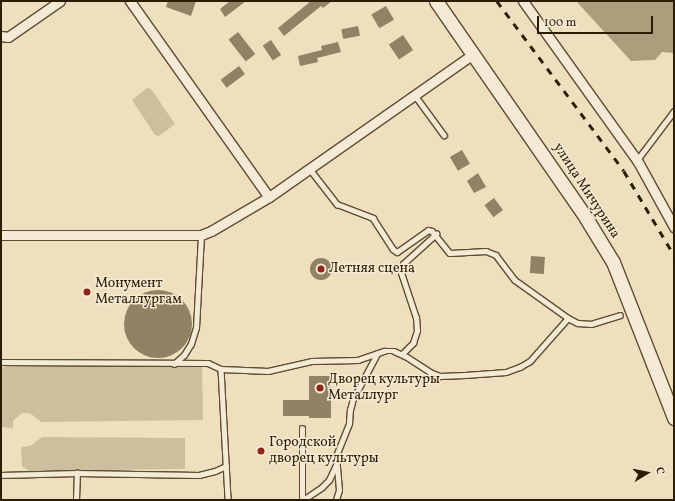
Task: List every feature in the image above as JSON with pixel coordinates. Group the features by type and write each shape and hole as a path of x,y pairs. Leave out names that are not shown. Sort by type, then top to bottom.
{"main road":[{"name":"улица Мичурина","path":"436,1 586,218 613,262 674,418"}],"street":[{"path":"1,36 8,37 60,1"},
{"path":"130,1 269,197"},
{"path":"523,1 637,160 674,227"},
{"path":"1,235 200,235 215,229 269,197 473,54"}],"lane":[{"path":"414,94 444,135"},
{"path":"637,160 674,111"},
{"path":"309,168 337,204 373,218 393,249 397,252 428,230 436,234 450,254 486,251 496,255 515,280 568,318 583,324 591,324 620,315"},
{"path":"402,354 413,343 417,331 416,318 401,273 403,264 436,234"},
{"path":"174,364 184,355 191,344 196,328 200,235"},
{"path":"1,362 208,363 222,369 268,371 312,361 358,360 384,351 394,351 402,354 430,372 440,376 506,372 520,367 530,361 568,318"},
{"path":"336,500 340,490 336,456 349,423 353,399 377,354"},
{"path":"222,369 228,498"},
{"path":"302,428 303,500"},
{"path":"303,500 322,487 329,480 336,465"},
{"path":"1,475 77,473 199,475 216,472 226,466"},
{"path":"76,500 77,473"}],"shaded area":[{"path":"576,1 674,1 674,53 662,52 655,60 631,61"},
{"path":"147,88 151,89 175,124 159,136 155,135 132,100"},
{"path":"6,365 202,367 203,420 41,422 30,413 22,413 13,421 13,428 2,427 1,369"},
{"path":"42,437 185,438 185,469 29,471 22,466 21,447 30,446"}],"building":[{"path":"168,1 196,1 191,16 166,7"},
{"path":"230,1 246,1 225,17 220,9"},
{"path":"311,1 332,1 323,8 321,6 284,36 278,28"},
{"path":"386,6 394,20 379,28 371,14"},
{"path":"358,26 360,36 343,39 341,29"},
{"path":"238,32 255,54 246,61 229,39"},
{"path":"403,35 413,50 399,59 389,45"},
{"path":"271,40 281,55 273,61 263,46"},
{"path":"338,42 341,52 317,58 318,62 300,66 298,56 322,50 321,46"},
{"path":"239,66 245,74 227,88 221,80"},
{"path":"462,150 470,164 458,171 450,157"},
{"path":"478,173 486,187 474,193 467,181"},
{"path":"494,198 503,210 493,217 484,205"},
{"path":"531,256 545,257 544,274 530,273"},
{"name":"Летняя сцена","path":"321,258 329,261 332,269 329,277 321,280 313,277 310,269 313,261"},
{"path":"158,290 171,293 182,300 189,311 192,324 189,337 182,348 171,355 158,358 145,355 134,348 127,337 124,324 127,311 134,300 145,293"},
{"name":"Дворец культуры Металлург","path":"309,376 331,376 331,418 283,416 283,400 309,400"}],"railway":[{"path":"497,1 624,171 674,255"}],"place":[{"name":"Летняя сцена","path":"321,269"},
{"name":"Монумент Металлургам","path":"87,292"},
{"name":"Дворец культуры Металлург","path":"320,388"},
{"name":"Городской дворец культуры","path":"261,451"}]}
